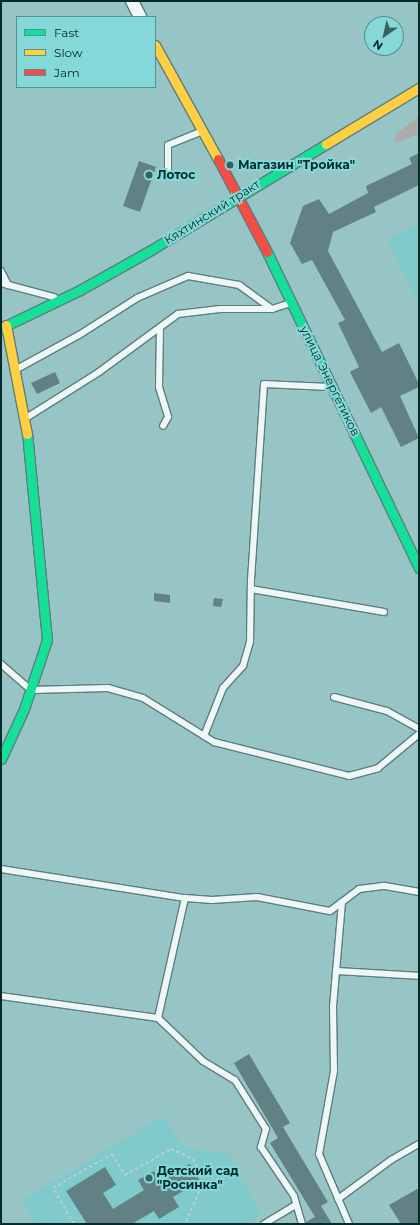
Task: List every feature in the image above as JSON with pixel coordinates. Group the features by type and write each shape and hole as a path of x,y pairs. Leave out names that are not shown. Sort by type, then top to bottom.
{"main road":[{"name":"улица Энергетиков","path":"156,47 238,195 333,387 419,568"},
{"name":"Кяхтинский тракт","path":"3,327 61,299 151,250 238,195 419,88"},
{"path":"1,759 31,690 47,640 30,450 14,370 3,327"}],"street":[{"path":"132,1 140,16"}],"lane":[{"path":"168,172 168,145 202,131"},
{"path":"1,271 8,285"},
{"path":"14,370 79,335 137,298 188,276 239,286 272,309"},
{"path":"1,283 61,299"},
{"path":"24,420 99,372 178,314 220,309 272,309 292,303"},
{"path":"160,328 159,387 168,417 163,426"},
{"path":"204,736 223,688 243,666 250,642 251,589 264,384 333,387"},
{"path":"251,589 384,612"},
{"path":"1,664 31,690 108,688 143,698 214,742 256,754 349,776 378,768 419,734"},
{"path":"334,697 387,711 419,729"},
{"path":"1,868 185,898 212,900 257,897 330,911 359,889 384,886 419,892"},
{"path":"158,1018 185,898"},
{"path":"342,902 333,1006 334,1071 319,1154 349,1224"},
{"path":"336,971 419,976"},
{"path":"1,996 158,1018 203,1060 235,1080 266,1129 261,1148 294,1196 302,1224"},
{"path":"338,1199 391,1160 419,1144"},
{"path":"264,1224 296,1205"}],"path":[{"path":"74,1224 53,1188 112,1154 125,1176 171,1149 193,1160 204,1180 185,1224"}],"shaded area":[{"path":"419,116 419,134 394,143 396,134"},
{"path":"419,223 419,305 387,239"},
{"name":"Детский сад \"Росинка\"","path":"164,1116 183,1147 228,1154 262,1214 246,1224 36,1224 21,1200"}],"building":[{"path":"419,153 419,185 374,207 376,212 333,232 328,251 382,352 399,343 419,384 419,387 400,396 419,438 401,447 381,407 371,413 350,372 359,367 338,323 345,320 312,260 302,264 290,243 303,206 319,199 329,214 368,193 366,186 412,164 409,158"},
{"path":"139,161 156,167 140,212 123,206"},
{"path":"55,372 60,383 37,394 31,383"},
{"path":"154,593 170,595 170,603 154,601"},
{"path":"214,598 223,599 221,607 213,606"},
{"path":"249,1054 290,1123 283,1127 328,1202 321,1206 332,1224 306,1224 306,1222 315,1217 270,1143 278,1138 234,1063"},
{"path":"190,1164 200,1181 173,1197 179,1207 159,1219 154,1211 132,1224 87,1224 66,1191 105,1167 116,1185 103,1193 113,1209 144,1190 138,1180 154,1171 160,1180"},
{"path":"419,1188 419,1224 401,1224 389,1205"}],"traffic: fast":[{"path":"1,328 80,290 151,250 326,144"},
{"path":"267,252 419,568"},
{"path":"1,759 24,709 47,640 27,434"}],"traffic: slow":[{"path":"156,47 218,159"},
{"path":"326,144 419,88"},
{"path":"6,325 27,434"}],"traffic: jam":[{"path":"218,159 267,252"}],"place":[{"name":"Магазин \"Тройка\"","path":"230,165"},
{"name":"Лотос","path":"149,175"},
{"name":"Детский сад \"Росинка\"","path":"149,1178"}]}
